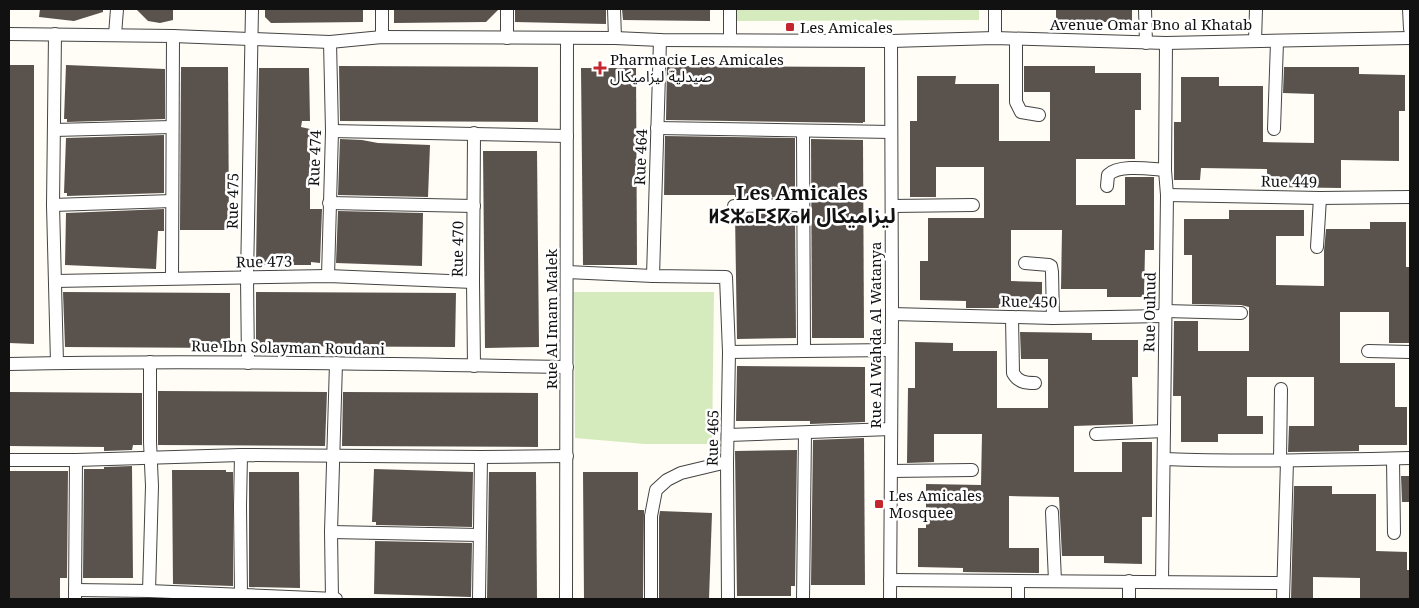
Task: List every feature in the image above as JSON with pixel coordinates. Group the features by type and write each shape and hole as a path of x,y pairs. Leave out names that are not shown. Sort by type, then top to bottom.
{"street":[{"path":"115,35 117,9"},
{"name":"Rue 475","path":"248,363 247,278 252,9"},
{"path":"382,9 382,37"},
{"path":"507,9 507,38"},
{"path":"614,9 615,38"},
{"path":"730,9 730,40"},
{"path":"995,9 995,38"},
{"path":"1145,9 1146,42"},
{"path":"1256,9 1256,41"},
{"path":"1409,9 1410,29"},
{"name":"Avenue Omar Bno al Khatab","path":"9,34 173,36 330,42 382,37 891,41 995,38 1166,43 1410,38"},
{"path":"55,34 54,205 56,363"},
{"path":"172,278 173,36"},
{"name":"Rue Al Imam Malek","path":"566,599 567,38"},
{"path":"1016,39 1016,102 1021,112 1039,114"},
{"name":"Rue 464","path":"653,276 660,40"},
{"name":"Rue Al Wahda Al Watanya","path":"890,599 892,350 891,41"},
{"name":"Rue 474","path":"328,276 332,131 330,42"},
{"path":"1274,129 1277,42"},
{"name":"Rue Ouhud","path":"1162,582 1167,195 1166,43"},
{"path":"54,130 172,127"},
{"path":"658,128 891,132"},
{"path":"332,131 567,136"},
{"path":"803,131 804,351"},
{"name":"Rue 470","path":"474,133 474,366"},
{"path":"1107,186 1108,175 1114,171 1142,168 1166,170"},
{"name":"Rue 449","path":"1167,195 1320,198 1410,197"},
{"path":"1317,247 1320,198"},
{"path":"54,205 172,201"},
{"path":"329,203 474,206"},
{"path":"734,206 803,205"},
{"path":"892,206 973,205"},
{"path":"1025,263 1051,266 1053,318"},
{"path":"567,272 653,276"},
{"name":"Rue 473","path":"55,281 328,276 473,282"},
{"name":"Rue 465","path":"653,276 726,277 728,352 728,599"},
{"name":"Rue 450","path":"892,314 1053,318 1165,313 1241,313"},
{"path":"1012,317 1013,373 1018,380 1035,383"},
{"path":"728,352 892,350"},
{"path":"1368,351 1410,352"},
{"path":"149,591 152,486 150,362"},
{"name":"Rue Ibn Solayman Roudani","path":"9,364 150,362 336,363 567,367"},
{"path":"332,599 331,532 336,363"},
{"path":"1281,389 1283,599"},
{"path":"728,435 891,429"},
{"path":"1096,434 1164,431"},
{"path":"803,599 805,433"},
{"path":"241,455 241,594"},
{"path":"9,460 241,455 334,457 567,456"},
{"path":"479,599 481,457"},
{"path":"1164,459 1200,461 1410,458"},
{"path":"1393,459 1394,533"},
{"path":"76,460 75,594 149,591 241,594 258,598 336,599"},
{"path":"651,599 651,516 656,490 667,480 681,473 727,462"},
{"path":"891,471 972,470"},
{"path":"1052,512 1055,581"},
{"path":"331,532 479,535"},
{"path":"890,580 1283,583"},
{"path":"1018,581 1018,599"},
{"path":"1128,581 1129,599"}],"green space":[{"path":"737,9 979,9 979,20 737,21"},
{"path":"574,292 714,292 712,444 645,444 575,438"}],"building":[{"path":"40,9 103,9 103,12 74,21 39,17"},
{"path":"136,9 173,9 173,20 160,23 148,21"},
{"path":"265,9 363,9 363,22 271,23 265,17"},
{"path":"394,9 499,9 486,22 394,23"},
{"path":"515,9 606,9 606,24 515,22"},
{"path":"622,9 710,9 710,21 623,20"},
{"path":"1056,9 1132,9 1132,22 1056,22"},
{"path":"9,65 34,65 34,344 9,343"},
{"path":"66,65 165,69 165,119 67,122 67,119 64,119"},
{"path":"339,66 538,67 538,122 340,121"},
{"path":"667,66 865,67 865,122 666,120"},
{"path":"1024,66 1095,66 1095,73 1141,73 1141,110 1135,110 1135,159 1076,159 1076,205 1125,205 1125,177 1154,177 1154,250 1145,250 1144,297 1107,297 1107,289 1061,289 1062,230 1011,230 1011,281 1042,282 1042,308 966,308 966,301 920,300 920,261 928,261 928,218 984,218 984,167 936,167 936,197 910,197 910,121 917,121 917,76 956,76 955,84 999,84 999,141 1050,141 1050,92 1024,92"},
{"path":"181,67 228,67 229,230 180,230"},
{"path":"1284,67 1359,67 1359,74 1405,75 1405,111 1399,111 1399,161 1341,160 1341,188 1267,187 1267,169 1201,168 1200,180 1174,180 1174,122 1181,122 1181,77 1219,77 1219,86 1263,86 1263,142 1314,143 1314,94 1283,93"},
{"path":"259,68 309,68 310,121 302,121 301,127 310,129 310,209 322,209 320,263 311,262 311,265 256,265"},
{"path":"581,68 636,68 637,265 583,265"},
{"path":"164,135 164,193 67,196 67,193 64,193 66,138"},
{"path":"665,136 795,138 795,197 735,198 735,195 664,195"},
{"path":"340,139 430,145 428,197 338,195"},
{"path":"811,139 863,140 864,338 812,338"},
{"path":"483,151 537,151 539,347 485,348"},
{"path":"164,209 164,231 158,231 156,269 65,265 66,213"},
{"path":"1229,210 1304,210 1304,236 1276,236 1276,285 1324,286 1326,229 1370,229 1370,222 1406,222 1406,267 1410,267 1410,343 1389,343 1389,312 1340,312 1340,363 1395,363 1395,407 1407,407 1407,445 1359,445 1359,451 1288,452 1289,426 1314,426 1314,377 1247,377 1247,416 1263,416 1263,434 1218,434 1218,442 1181,442 1181,396 1173,396 1174,321 1198,321 1198,351 1249,351 1249,307 1241,305 1192,304 1192,255 1184,255 1184,219 1229,219"},
{"path":"338,211 423,213 422,266 336,263"},
{"path":"795,213 796,338 737,339 735,214"},
{"path":"63,292 230,293 230,348 65,347"},
{"path":"256,292 456,293 455,347 256,346"},
{"path":"1020,332 1092,333 1092,340 1138,340 1138,377 1132,377 1133,424 1074,426 1074,472 1122,472 1122,442 1152,442 1152,517 1142,517 1142,564 1104,563 1104,556 1062,556 1059,497 1009,496 1009,548 1039,548 1039,573 963,572 963,568 918,567 918,528 926,528 926,484 981,485 982,434 934,434 934,462 907,463 908,388 915,388 915,342 953,343 953,351 997,351 997,408 1048,408 1048,359 1021,359"},
{"path":"737,366 865,367 865,422 810,424 810,421 736,421"},
{"path":"158,391 327,392 325,446 158,445"},
{"path":"9,392 142,393 142,445 133,445 132,450 104,451 104,447 9,446"},
{"path":"343,392 538,393 538,447 342,446"},
{"path":"864,438 865,585 811,585 813,440"},
{"path":"797,450 795,586 791,586 791,596 737,596 735,451"},
{"path":"132,466 133,578 83,578 84,469"},
{"path":"374,469 473,472 472,527 376,525 376,522 372,522"},
{"path":"172,470 226,470 226,472 233,472 233,586 173,584"},
{"path":"9,471 68,471 67,578 60,578 60,599 9,599"},
{"path":"249,472 299,472 300,588 249,587"},
{"path":"489,472 536,472 537,599 487,599"},
{"path":"583,472 638,472 638,510 644,510 643,599 584,599"},
{"path":"1401,476 1410,476 1410,502 1402,502"},
{"path":"1294,486 1332,486 1332,494 1376,494 1376,551 1407,552 1407,570 1410,570 1410,599 1360,599 1360,578 1313,577 1313,599 1291,599"},
{"path":"660,511 712,513 709,599 659,599"},
{"path":"375,541 472,543 471,597 374,594"}],"place":[{"name":"Les Amicales","path":"790,27"},
{"name":"Pharmacie Les Amicales صيدلية ليزاميكال","path":"600,68"},
{"name":"Les Amicales Mosquee","path":"879,504"}],"district":[{"name":"Les Amicales ⵍⵉⵣⴰⵎⵉⴽⴰⵍ ليزاميكال","path":"802,204"}]}
